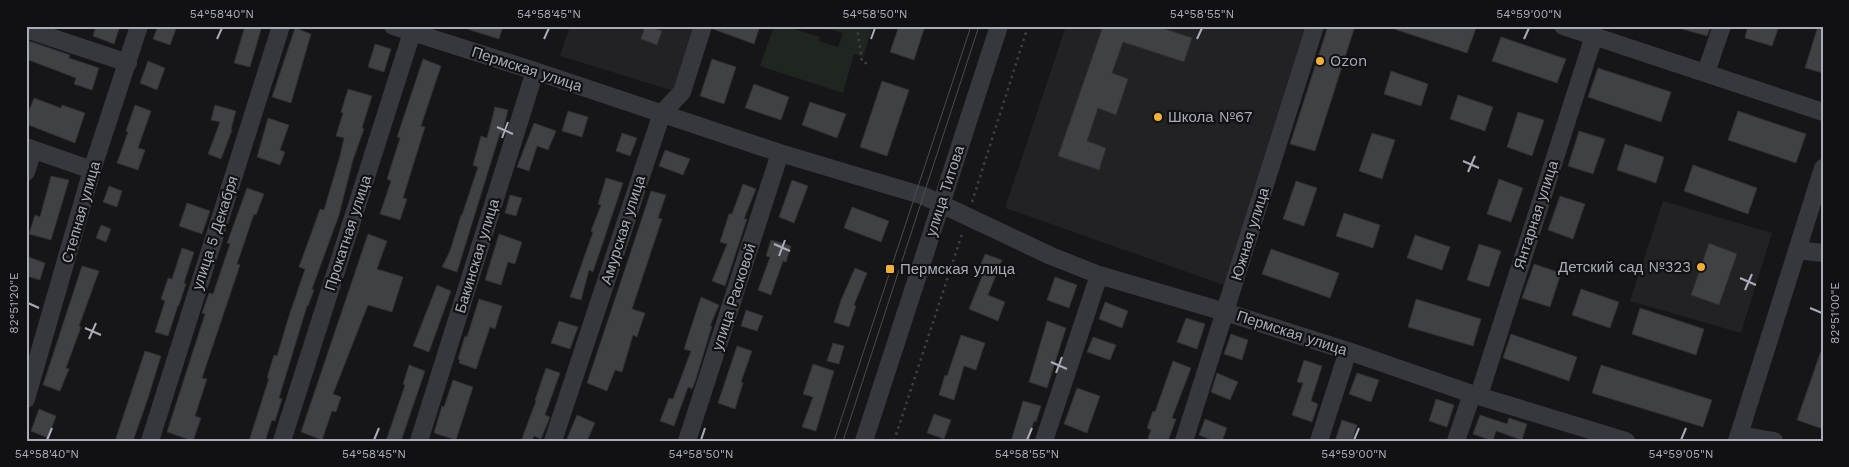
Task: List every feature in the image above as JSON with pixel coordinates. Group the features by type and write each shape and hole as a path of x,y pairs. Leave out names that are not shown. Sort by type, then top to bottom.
{"street":[{"name":"Степная улица","path":"26,399 92,170 139,26"},
{"name":"улица 5 Декабря","path":"150,441 281,26"},
{"name":"Пермская улица","path":"393,26 413,29 780,153 915,193 1051,256 1099,274 1348,351 1590,435 1626,441"},
{"name":"Амурская улица","path":"553,441 662,113 682,92 703,26"},
{"name":"улица Титова","path":"864,441 999,26"},
{"name":"Южная улица","path":"1184,441 1315,26"},
{"path":"1563,26 1591,32 1823,112"},
{"path":"1706,72 1722,26"},
{"path":"26,29 128,63"},
{"name":"Прокатная улица","path":"282,441 413,29"},
{"name":"Янтарная улица","path":"1456,441 1475,394 1591,32"},
{"name":"Бакинская улица","path":"419,441 535,71"},
{"path":"26,172 30,148 92,170"},
{"name":"улица Расковой","path":"687,441 780,153"},
{"path":"1770,440 1738,438 1823,168"},
{"path":"1797,250 1823,253"},
{"path":"1044,441 1099,274"},
{"path":"1319,441 1348,351"}],"path":[{"path":"857,26 862,62 869,64"},
{"path":"894,441 968,217 1028,26"}],"shaded area":[{"path":"570,26 698,26 677,92 560,56"},
{"path":"774,26 782,29 784,26 820,37 819,41 838,47 843,33 825,28 825,26 873,26 863,57 854,54 843,93 760,66"},
{"name":"Школа №67","path":"1066,26 1309,26 1227,286 1005,208"},
{"name":"Детский сад №323","path":"1663,201 1772,233 1741,333 1630,301"}],"building":[{"path":"96,26 120,26 114,44 93,36"},
{"path":"158,26 177,26 170,45 153,39"},
{"path":"245,26 262,26 250,67 234,63"},
{"path":"467,26 503,26 499,39 467,29"},
{"path":"645,26 662,31 657,45 641,39"},
{"path":"713,26 760,26 754,44 713,29"},
{"path":"899,26 925,26 914,60 890,52"},
{"path":"1103,26 1156,26 1192,38 1184,62 1123,42 1112,73 1128,79 1116,115 1098,108 1087,141 1106,148 1099,170 1058,156"},
{"path":"1328,26 1355,26 1315,151 1290,144"},
{"path":"1391,26 1470,26 1476,28 1467,53 1391,28"},
{"path":"1683,26 1711,26 1707,36 1682,29"},
{"path":"1748,26 1779,26 1772,46 1745,38"},
{"path":"1818,26 1823,26 1823,73 1805,68"},
{"path":"295,28 311,34 291,103 272,97"},
{"path":"1501,37 1566,59 1557,83 1492,61"},
{"path":"26,40 70,55 69,58 99,68 92,90 74,84 76,78 26,59"},
{"path":"375,44 391,49 384,72 368,67"},
{"path":"423,59 441,66 421,126 425,127 403,198 407,199 400,220 380,214 391,181 387,179 400,138 397,137"},
{"path":"712,59 736,67 724,104 700,96"},
{"path":"148,61 165,68 157,90 140,83"},
{"path":"1598,68 1671,92 1661,122 1588,97"},
{"path":"1391,71 1428,84 1421,106 1384,94"},
{"path":"882,81 909,90 887,156 860,147"},
{"path":"754,84 789,97 781,120 745,108"},
{"path":"348,89 372,96 362,128 364,129 353,160 339,215 312,289 314,290 307,306 279,398 282,399 275,421 272,420 265,441 249,441 269,378 267,378 274,355 277,356 305,269 299,267 320,209 324,210 340,156 344,138 336,136"},
{"path":"1458,95 1493,107 1485,131 1450,119"},
{"path":"34,98 61,108 62,105 85,113 75,143 26,124 26,118"},
{"path":"810,102 846,114 837,138 802,125"},
{"path":"135,105 151,111 138,148 145,150 138,170 117,163"},
{"path":"215,105 236,111 232,130 221,159 208,154 220,122 211,120"},
{"path":"495,107 508,110 457,272 442,267 450,251 478,167 473,165 481,136 487,138"},
{"path":"568,111 588,117 582,137 562,131"},
{"path":"1738,111 1806,134 1796,163 1728,140"},
{"path":"1518,112 1544,120 1532,156 1507,147"},
{"path":"268,118 289,125 280,150 285,152 280,165 257,157"},
{"path":"534,123 556,131 548,150 537,146 529,171 517,167"},
{"path":"1579,131 1605,139 1593,174 1568,166"},
{"path":"622,133 637,138 630,156 616,151"},
{"path":"1372,133 1395,140 1382,179 1359,171"},
{"path":"1625,144 1664,157 1656,183 1617,170"},
{"path":"665,150 690,159 683,175 659,166"},
{"path":"1693,165 1757,188 1748,214 1684,191"},
{"path":"51,176 69,180 51,240 29,234 35,215 40,217"},
{"path":"606,178 623,183 593,272 589,270 581,300 570,297 593,232 591,231 601,205 598,204"},
{"path":"1499,179 1523,188 1511,222 1487,214"},
{"path":"792,180 808,186 794,223 779,217"},
{"path":"1296,181 1317,188 1304,226 1283,219"},
{"path":"743,184 756,189 744,219 747,219 725,286 712,281 727,244 720,242 729,214 732,214"},
{"path":"109,186 122,191 117,207 103,202"},
{"path":"247,188 264,194 256,215 254,214 237,264 240,265 202,378 207,379 195,416 201,418 193,441 167,432 205,314 202,313 209,293 213,294 230,244 227,243"},
{"path":"651,191 666,195 658,218 662,219 632,309 645,313 637,337 633,335 622,372 615,370 607,391 587,383"},
{"path":"510,195 522,198 516,216 505,213"},
{"path":"1560,196 1585,204 1573,239 1548,230"},
{"path":"187,203 210,211 202,234 179,226"},
{"path":"852,207 889,221 881,242 844,228"},
{"path":"1344,213 1380,225 1373,248 1336,236"},
{"path":"101,225 111,229 106,242 96,238"},
{"path":"368,234 387,241 377,269 403,277 392,312 368,305 333,394 341,397 336,412 332,411 322,440 301,432"},
{"path":"499,234 522,242 515,264 508,262 501,285 485,280"},
{"path":"1415,235 1450,247 1442,270 1407,258"},
{"path":"771,240 791,246 786,262 783,261 771,295 758,290 770,257 766,256"},
{"path":"1709,243 1737,254 1719,305 1691,295"},
{"path":"1479,244 1501,251 1489,287 1467,280"},
{"path":"182,248 194,252 184,283 186,284 168,336 155,332 165,301 161,299 168,278 172,279"},
{"path":"1271,249 1339,273 1330,298 1262,274"},
{"path":"985,254 1002,260 988,295 1005,302 998,321 969,309 983,274 978,272"},
{"path":"26,256 45,263 40,280 26,276"},
{"path":"1534,264 1561,273 1550,307 1522,298"},
{"path":"82,266 99,271 79,326 81,327 66,368 69,369 60,391 43,385"},
{"path":"855,268 867,273 854,305 856,306 849,327 834,322"},
{"path":"1055,277 1077,285 1069,308 1047,300"},
{"path":"437,285 451,291 429,352 413,346"},
{"path":"1581,289 1619,302 1610,328 1572,315"},
{"path":"701,297 719,305 710,326 712,326 695,382 692,389 688,387 674,426 660,421 669,398 673,399 691,351 684,349"},
{"path":"479,299 502,306 495,329 490,327 476,369 459,363 460,360 458,359"},
{"path":"1416,299 1481,319 1473,346 1408,327"},
{"path":"1105,302 1128,311 1122,328 1099,319"},
{"path":"1640,308 1704,329 1696,355 1632,334"},
{"path":"746,310 763,316 757,331 741,326"},
{"path":"1186,318 1205,324 1197,349 1177,342"},
{"path":"559,321 578,327 570,349 551,343"},
{"path":"1047,321 1066,328 1047,388 1029,382"},
{"path":"1231,334 1248,340 1242,360 1224,354"},
{"path":"1511,334 1577,357 1569,381 1503,358"},
{"path":"961,335 985,343 976,370 964,366 954,400 939,395"},
{"path":"1093,337 1116,345 1110,360 1087,352"},
{"path":"833,343 844,346 839,364 827,361"},
{"path":"737,346 752,351 741,382 743,383 735,409 718,403"},
{"path":"145,351 161,356 148,398 133,441 115,441"},
{"path":"1821,351 1823,352 1823,429 1797,420"},
{"path":"1304,360 1322,366 1311,401 1318,404 1312,422 1292,415 1303,383 1297,382"},
{"path":"1173,361 1191,368 1172,418 1176,419 1168,441 1147,441 1151,430 1147,428 1153,411 1155,412"},
{"path":"813,364 834,371 816,431 802,427 813,397 803,394"},
{"path":"409,365 425,371 401,441 386,441 405,385 403,384"},
{"path":"1601,365 1712,400 1703,427 1592,393"},
{"path":"546,368 560,373 545,415 550,417 541,439 534,436 532,441 521,441 536,401"},
{"path":"1217,373 1238,382 1230,400 1211,392"},
{"path":"1357,373 1379,380 1371,402 1349,394"},
{"path":"453,380 473,387 456,440 434,433 442,406 444,407"},
{"path":"1077,388 1100,396 1087,433 1064,424"},
{"path":"1436,399 1454,405 1447,427 1429,421"},
{"path":"1023,401 1041,406 1028,441 1011,441"},
{"path":"39,409 56,416 48,438 31,431"},
{"path":"934,414 951,420 944,439 927,433"},
{"path":"577,415 595,423 587,441 566,441"},
{"path":"1480,415 1507,424 1509,418 1527,424 1522,440 1496,431 1493,441 1473,434"},
{"path":"1205,419 1227,428 1222,441 1214,441 1199,435"},
{"path":"1342,420 1357,425 1352,441 1335,441"}],"tram line":[{"path":"834,441 971,26"},
{"path":"843,441 979,26"}],"place":[{"name":"Ozon","path":"1320,61"},
{"name":"Школа №67","path":"1158,117"},
{"name":"Детский сад №323","path":"1701,267"},
{"name":"Пермская улица","path":"890,269"}]}
